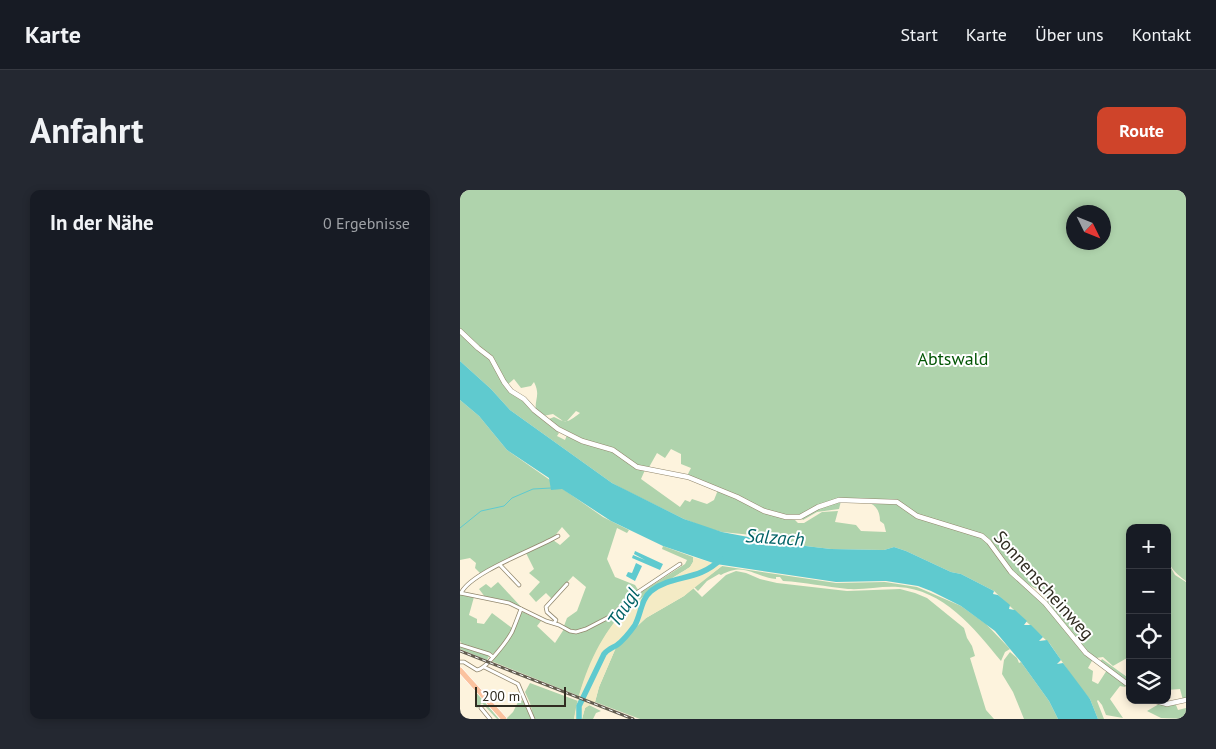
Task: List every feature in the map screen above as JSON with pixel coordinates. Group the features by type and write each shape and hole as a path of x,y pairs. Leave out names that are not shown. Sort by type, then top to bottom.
{"main road":[{"path":"460,670 504,719"}],"street":[{"name":"Sonnenscheinweg","path":"460,331 480,351 492,358 508,388 524,399 534,410 558,429 582,441 613,450 636,467 688,478 737,497 764,511 786,517 800,517 818,506 839,500 897,502 917,516 982,536 989,542 1012,572 1045,603 1086,653 1126,683"},
{"path":"558,536 474,579 460,593 509,603 571,632 581,631 611,616 638,592 680,564"},
{"path":"500,565 519,585"},
{"path":"554,624 556,620 547,612 546,607 567,584"},
{"path":"460,662 464,662 476,670 484,667 512,632 521,609"},
{"path":"460,645 493,657"},
{"path":"484,667 518,684 533,719"},
{"path":"1171,703 1186,700"},
{"path":"481,708 490,719"}],"green space":[{"name":"Abtswald","path":"460,190 1186,190 1186,581 1171,566 1171,524 1126,524 1126,659 1113,666 1103,657 1096,658 1086,651 1048,603 1036,574 1026,557 1037,583 1021,572 1039,586 1039,590 1017,576 990,542 981,536 987,541 1012,575 1043,597 1048,608 1078,647 1085,655 1093,659 1088,668 1093,671 1092,681 1098,684 1107,670 1126,685 1125,687 1120,686 1110,699 1123,718 1106,715 1098,700 1104,719 1098,719 1090,699 1050,644 994,591 961,574 951,572 894,547 884,550 831,549 780,543 780,538 722,532 684,519 612,483 510,410 491,389 460,361 460,332 479,351 493,361 500,377 510,391 526,402 532,410 559,433 557,436 565,440 567,435 586,443 608,448 635,468 645,470 641,479 680,507 685,500 690,502 692,499 707,504 714,500 718,490 760,510 795,520 798,523 804,523 822,512 838,511 835,522 856,525 861,531 886,532 876,508 867,502 841,501 839,509 817,512 803,520 809,513 833,502 833,500 821,504 803,515 788,516 768,511 743,498 687,476 691,468 681,464 681,454 671,449 665,458 657,453 648,469 642,468 611,448 577,438 561,430 549,419 554,417 563,421 553,414 543,416 536,412 537,391 534,382 531,386 521,388 514,379 507,385 494,359 482,351 460,330","holes":["576,411 580,413 570,420 567,421"]},
{"path":"460,400 479,416 507,450 603,517 629,530 627,533 617,528 607,559 615,577 635,585 640,593 685,564 687,560 662,549 663,546 693,557 690,567 638,600 612,626 593,660 579,696 491,661 508,639 520,613 523,612 541,621 537,626 555,643 564,629 570,633 564,626 567,618 577,611 586,587 573,576 552,599 546,593 536,602 529,594 540,582 529,573 534,569 526,553 553,540 560,545 570,536 562,527 553,538 481,574 475,568 476,563 470,558 460,560"},
{"path":"722,566 836,583 885,582 917,587 961,606 986,624 1010,649 1005,652 1001,661 957,613 944,603 914,589 898,587 840,588 783,581 780,577 776,577 776,579 743,570 719,574 707,581 698,591 694,587"},
{"path":"1171,568 1175,575 1186,582 1186,698 1183,700 1180,689 1171,690"},
{"path":"736,571 777,583 847,591 900,589 927,598 964,628 975,656 970,658 986,710 994,719 640,719 595,702 599,687 617,645 646,618 684,596 693,588 702,597 726,575"},
{"path":"498,582 523,609 505,600 485,597 479,589 486,584 491,588"},
{"path":"460,594 474,597 469,615 477,619 477,623 484,624 492,613 512,628 506,640 493,654 463,645 460,641"},
{"path":"460,646 489,656 487,660 460,649"},
{"path":"1010,652 1017,658 1019,663 1021,662 1049,701 1058,719 1024,719 1013,692 1002,674 1004,660"},
{"path":"1102,659 1126,676 1126,682 1100,662"},
{"path":"530,683 578,701 574,719 534,719 525,692"},
{"path":"477,694 499,719 482,703 477,708 475,706"},
{"path":"519,700 525,701 532,719 506,719 513,712"},
{"path":"1159,704 1176,705 1178,710 1186,708 1186,719 1161,718 1147,711"},
{"path":"589,705 601,711 596,713 593,719 582,719 585,708"}],"sand":[{"path":"693,557 722,566 684,596 646,618 617,645 599,687 595,702 585,708 582,719 574,719 579,694 588,669 599,645 613,624 639,600 690,567"}],"water":[{"path":"460,361 491,389 510,410 612,483 684,519 722,532 780,543 831,549 884,550 894,547 951,572 961,574 994,591 993,594 998,595 1010,605 1009,609 1015,610 1027,621 1024,625 1031,625 1043,637 1039,641 1047,640 1061,660 1057,664 1063,663 1090,699 1098,719 1058,719 1049,701 1021,662 995,631 961,606 931,591 918,586 886,581 836,582 716,564 663,546 611,521 562,489 551,490 549,478 507,450 479,416 460,400"},
{"path":"635,551 663,564 660,570 632,558 633,555 645,560 634,554"},
{"path":"636,563 642,566 635,581 626,576 628,572 632,573"}],"waterway":[{"path":"460,528 481,511 504,506 512,498 533,489 551,488"},
{"name":"Taugl","path":"579,719 579,706 604,654 622,641 633,628 648,594 668,582 695,575 721,559"}],"railway":[{"path":"460,651 633,719"}],"water label":[{"name":"Salzach","path":"775,537"}]}
